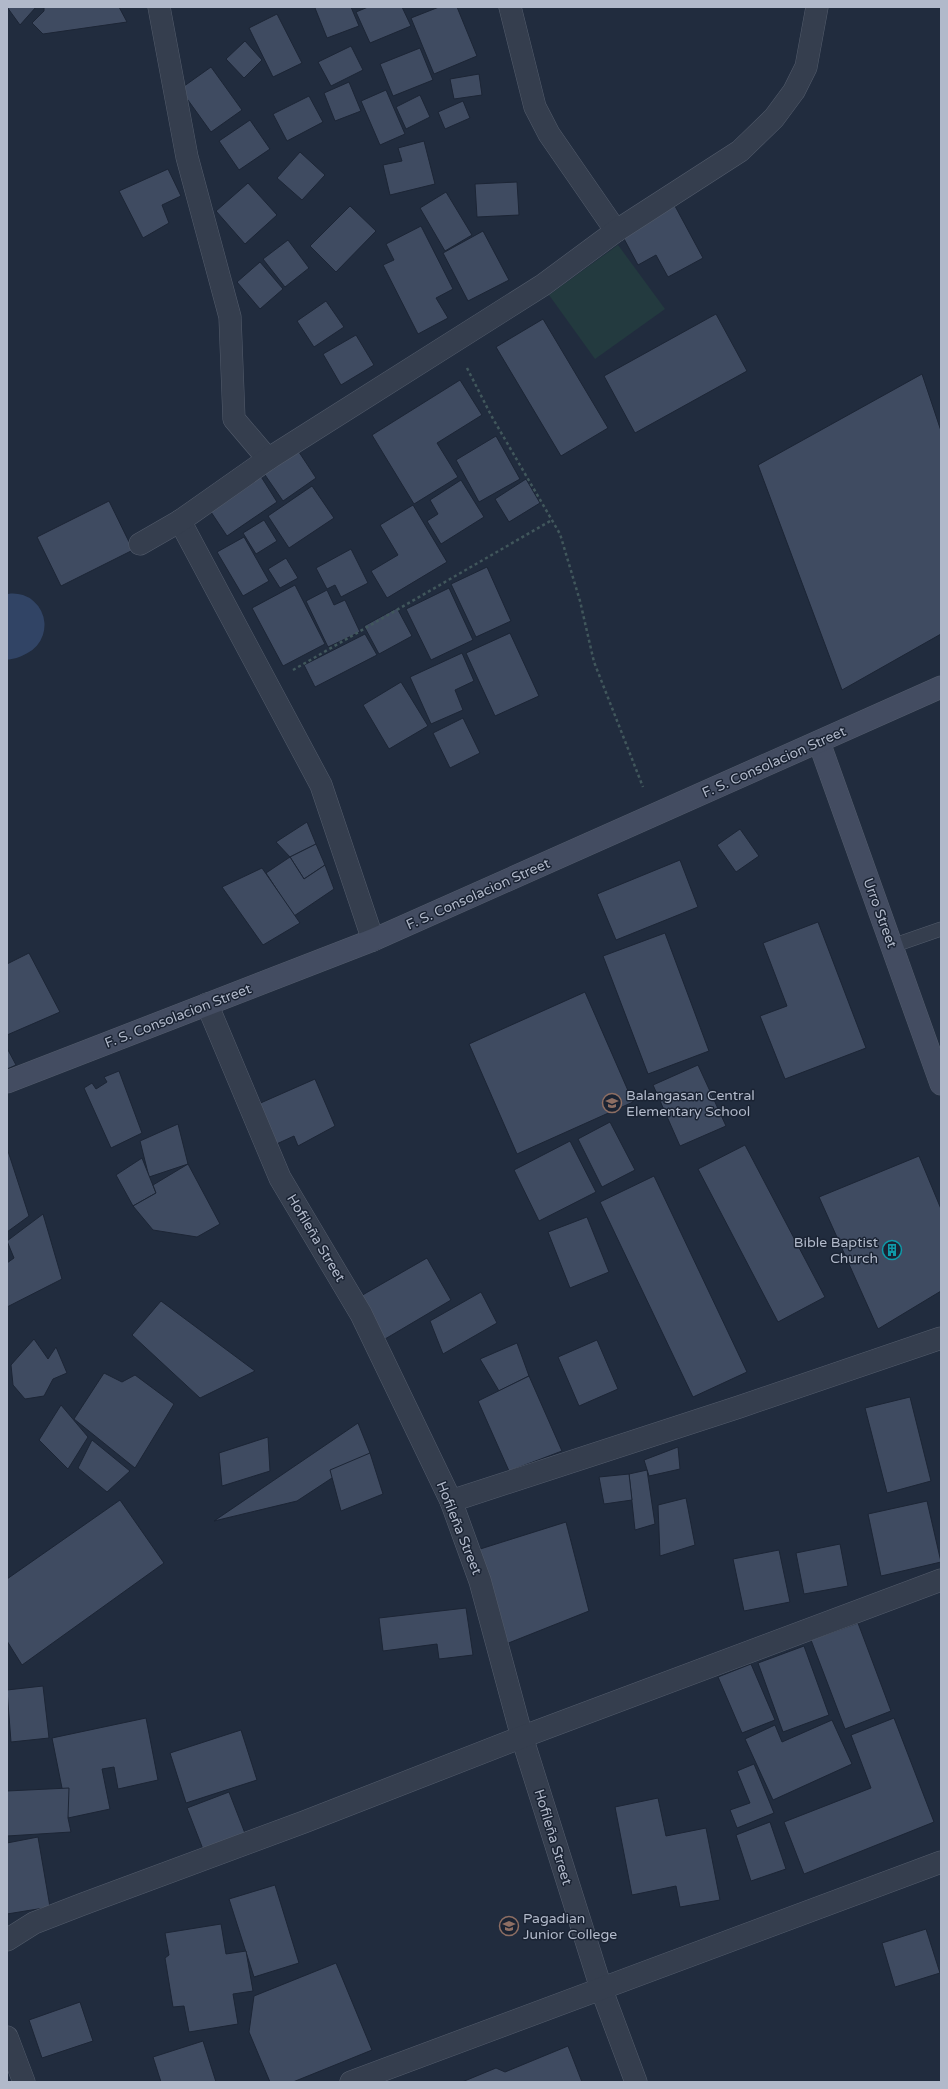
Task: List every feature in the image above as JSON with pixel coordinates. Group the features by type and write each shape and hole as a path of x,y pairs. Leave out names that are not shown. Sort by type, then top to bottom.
{"street":[{"path":"159,7 187,157 230,316 234,419 268,459"},
{"path":"510,7 535,107 549,134 616,231"},
{"path":"140,544 180,520 268,459 543,285 616,231 740,151 774,118 794,91 806,67 817,7"},
{"path":"180,520 321,785 373,940"},
{"name":"F. S. Consolacion Street","path":"7,1082 373,940 941,687"},
{"name":"Urro Street","path":"819,742 941,1084"},
{"name":"Hofileña Street","path":"207,1004 280,1178 361,1314 451,1502 480,1582 522,1737 601,1988 636,2082"},
{"path":"451,1502 746,1405 941,1338"},
{"path":"7,1940 34,1923 304,1822 522,1737 941,1580"},
{"path":"351,2082 941,1862"},
{"path":"7,2036 24,2082"}],"lane":[{"path":"892,946 941,929"}],"path":[{"path":"454,342 492,417 560,534 580,601 594,662 654,815"},
{"path":"267,685 552,520"}],"green space":[{"path":"618,245 665,309 595,359 549,295"}],"building":[{"path":"7,7 36,7 20,25"},
{"path":"44,7 119,7 127,22 43,34 32,23 44,11"},
{"path":"351,7 359,26 327,38 315,8"},
{"path":"368,7 402,7 411,26 370,43 356,12"},
{"path":"439,7 457,7 477,56 434,74 411,18"},
{"path":"277,14 302,63 273,77 249,28"},
{"path":"245,41 262,60 244,78 226,59"},
{"path":"351,46 363,70 331,86 318,62"},
{"path":"420,48 433,80 393,96 380,64"},
{"path":"211,67 242,110 211,132 180,89"},
{"path":"479,74 482,95 454,99 450,79"},
{"path":"349,82 361,111 335,121 324,93"},
{"path":"386,90 405,134 380,145 361,101"},
{"path":"420,95 430,117 406,129 396,107"},
{"path":"309,96 323,122 287,141 273,114"},
{"path":"463,101 470,118 445,129 438,112"},
{"path":"250,120 270,149 239,170 219,141"},
{"path":"424,141 435,184 390,195 383,165 402,161 398,148"},
{"path":"300,152 325,175 302,200 277,178"},
{"path":"168,169 181,196 162,205 169,223 143,238 119,191"},
{"path":"517,182 519,215 477,217 475,184"},
{"path":"248,183 277,215 245,244 216,211"},
{"path":"446,192 472,235 445,251 420,208"},
{"path":"350,206 376,231 336,272 310,246"},
{"path":"675,206 703,258 668,277 656,255 638,265 622,235"},
{"path":"421,226 453,289 436,298 448,318 418,334 383,265 394,260 386,244"},
{"path":"483,231 509,280 468,301 443,253"},
{"path":"288,240 309,268 285,287 263,259"},
{"path":"260,262 283,289 260,309 237,282"},
{"path":"326,301 344,327 314,347 297,321"},
{"path":"716,314 747,371 635,433 604,376"},
{"path":"543,319 608,428 561,456 496,347"},
{"path":"356,335 374,365 341,385 323,354"},
{"path":"922,374 941,431 941,634 842,690 758,465"},
{"path":"460,380 482,415 437,443 458,477 414,504 372,435"},
{"path":"496,436 520,479 479,502 456,460"},
{"path":"297,449 316,478 283,501 263,472"},
{"path":"260,475 277,502 227,536 209,509"},
{"path":"526,479 540,503 509,522 495,499"},
{"path":"461,480 484,517 441,544 427,521 438,514 430,500"},
{"path":"312,486 334,518 289,548 268,516"},
{"path":"109,501 133,550 61,586 37,537"},
{"path":"413,505 447,562 387,598 371,571 398,555 380,525"},
{"path":"264,520 277,541 256,554 243,533"},
{"path":"244,537 269,581 243,596 217,552"},
{"path":"351,549 368,583 341,597 335,585 327,589 316,568"},
{"path":"286,558 298,578 280,588 268,569"},
{"path":"487,567 511,621 476,637 451,584"},
{"path":"295,585 325,644 283,666 252,608"},
{"path":"449,588 473,640 431,660 406,609"},
{"path":"327,590 334,605 345,600 360,632 328,647 306,601"},
{"path":"397,608 412,636 379,654 364,626"},
{"path":"510,633 539,696 495,716 466,653"},
{"path":"365,634 377,655 315,687 304,665"},
{"path":"462,653 474,681 455,690 463,710 431,724 410,677"},
{"path":"401,682 428,726 389,749 363,705"},
{"path":"463,718 480,753 450,768 433,733"},
{"path":"307,822 316,844 290,857 276,842"},
{"path":"740,829 759,856 736,872 717,845"},
{"path":"316,844 325,865 304,879 290,857"},
{"path":"290,857 304,879 325,865 334,889 294,916 266,873"},
{"path":"680,860 698,907 616,940 597,894"},
{"path":"262,868 300,923 263,945 222,887"},
{"path":"818,922 866,1048 785,1079 760,1016 787,1006 763,943"},
{"path":"665,933 709,1051 648,1074 603,956"},
{"path":"29,953 60,1012 7,1035 7,964"},
{"path":"585,992 633,1102 517,1154 469,1044"},
{"path":"7,1048 16,1065 7,1069"},
{"path":"698,1065 726,1126 680,1146 653,1085"},
{"path":"119,1071 142,1133 111,1148 84,1088 92,1083 96,1089 107,1082 104,1077"},
{"path":"315,1079 335,1126 298,1146 294,1136 270,1147 256,1105"},
{"path":"610,1122 635,1170 602,1187 578,1139"},
{"path":"178,1124 188,1164 149,1177 140,1141"},
{"path":"570,1141 596,1192 539,1221 514,1170"},
{"path":"745,1145 825,1297 778,1322 698,1169"},
{"path":"7,1148 29,1216 7,1232"},
{"name":"Bible Baptist Church","path":"919,1156 941,1209 941,1291 878,1329 819,1197"},
{"path":"142,1158 156,1193 133,1206 116,1175"},
{"path":"188,1164 220,1224 197,1237 153,1230 133,1206 156,1193 153,1185"},
{"path":"654,1176 747,1372 693,1397 600,1202"},
{"path":"43,1214 62,1279 7,1307 7,1263 14,1258 7,1241"},
{"path":"587,1217 609,1272 570,1288 548,1232"},
{"path":"427,1258 451,1300 380,1342 359,1297"},
{"path":"481,1292 497,1323 443,1354 430,1321"},
{"path":"161,1301 255,1371 200,1398 132,1335"},
{"path":"34,1339 48,1359 56,1347 67,1373 53,1379 44,1396 25,1399 13,1385 11,1365"},
{"path":"597,1340 618,1389 579,1406 558,1357"},
{"path":"517,1343 529,1376 499,1391 480,1359"},
{"path":"104,1373 122,1382 135,1375 174,1404 135,1468 74,1419"},
{"path":"529,1376 562,1451 509,1471 478,1401"},
{"path":"910,1397 931,1481 887,1493 865,1408"},
{"path":"61,1405 88,1437 68,1469 39,1440"},
{"path":"358,1423 370,1453 297,1501 214,1521"},
{"path":"268,1437 270,1471 222,1486 219,1453"},
{"path":"92,1440 130,1471 107,1492 78,1468"},
{"path":"678,1447 680,1469 649,1476 644,1460"},
{"path":"370,1453 383,1494 341,1511 330,1470"},
{"path":"647,1470 655,1524 635,1530 629,1474"},
{"path":"629,1474 632,1500 604,1504 599,1477"},
{"path":"686,1498 695,1545 660,1556 658,1505"},
{"path":"120,1500 164,1563 22,1665 7,1641 7,1579"},
{"path":"927,1501 941,1562 881,1576 868,1514"},
{"path":"566,1522 589,1611 506,1644 477,1550"},
{"path":"840,1544 848,1586 804,1594 796,1553"},
{"path":"779,1550 790,1602 744,1611 733,1559"},
{"path":"466,1608 473,1655 439,1659 437,1644 383,1651 379,1618"},
{"path":"858,1623 891,1711 845,1729 811,1640"},
{"path":"804,1646 829,1715 783,1732 758,1663"},
{"path":"751,1664 775,1720 742,1733 718,1677"},
{"path":"43,1686 49,1738 11,1742 7,1690"},
{"path":"146,1718 158,1780 118,1789 114,1767 102,1769 110,1809 68,1818 52,1738"},
{"path":"894,1718 934,1822 804,1874 784,1822 871,1788 851,1735"},
{"path":"832,1720 852,1764 773,1800 745,1739 775,1725 782,1742"},
{"path":"241,1730 257,1780 186,1803 170,1753"},
{"path":"754,1764 774,1813 737,1828 730,1810 750,1803 737,1771"},
{"path":"69,1788 68,1818 71,1832 7,1836 7,1791"},
{"path":"229,1792 248,1841 206,1857 187,1808"},
{"path":"658,1798 666,1836 706,1828 720,1900 680,1907 676,1886 632,1895 615,1807"},
{"path":"770,1822 786,1869 751,1881 736,1835"},
{"path":"38,1837 50,1907 7,1914 7,1843"},
{"path":"275,1885 299,1963 254,1977 229,1899"},
{"path":"221,1924 226,1954 246,1951 253,1991 233,1994 238,2024 189,2032 184,2006 173,2007 165,1958 169,1955 165,1933"},
{"path":"926,1929 940,1973 895,1987 882,1943"},
{"path":"336,1963 372,2050 293,2082 270,2082 249,2032 254,1996"},
{"path":"80,2002 93,2041 42,2058 29,2020"},
{"path":"203,2041 216,2082 161,2082 153,2057"},
{"path":"568,2046 582,2082 462,2082 496,2068 505,2072"}],"waterway":[{"path":"7,628 13,625"}],"place":[{"name":"Balangasan Central Elementary School","path":"612,1103"},
{"name":"Bible Baptist Church","path":"892,1250"},
{"name":"Pagadian Junior College","path":"509,1926"}]}
